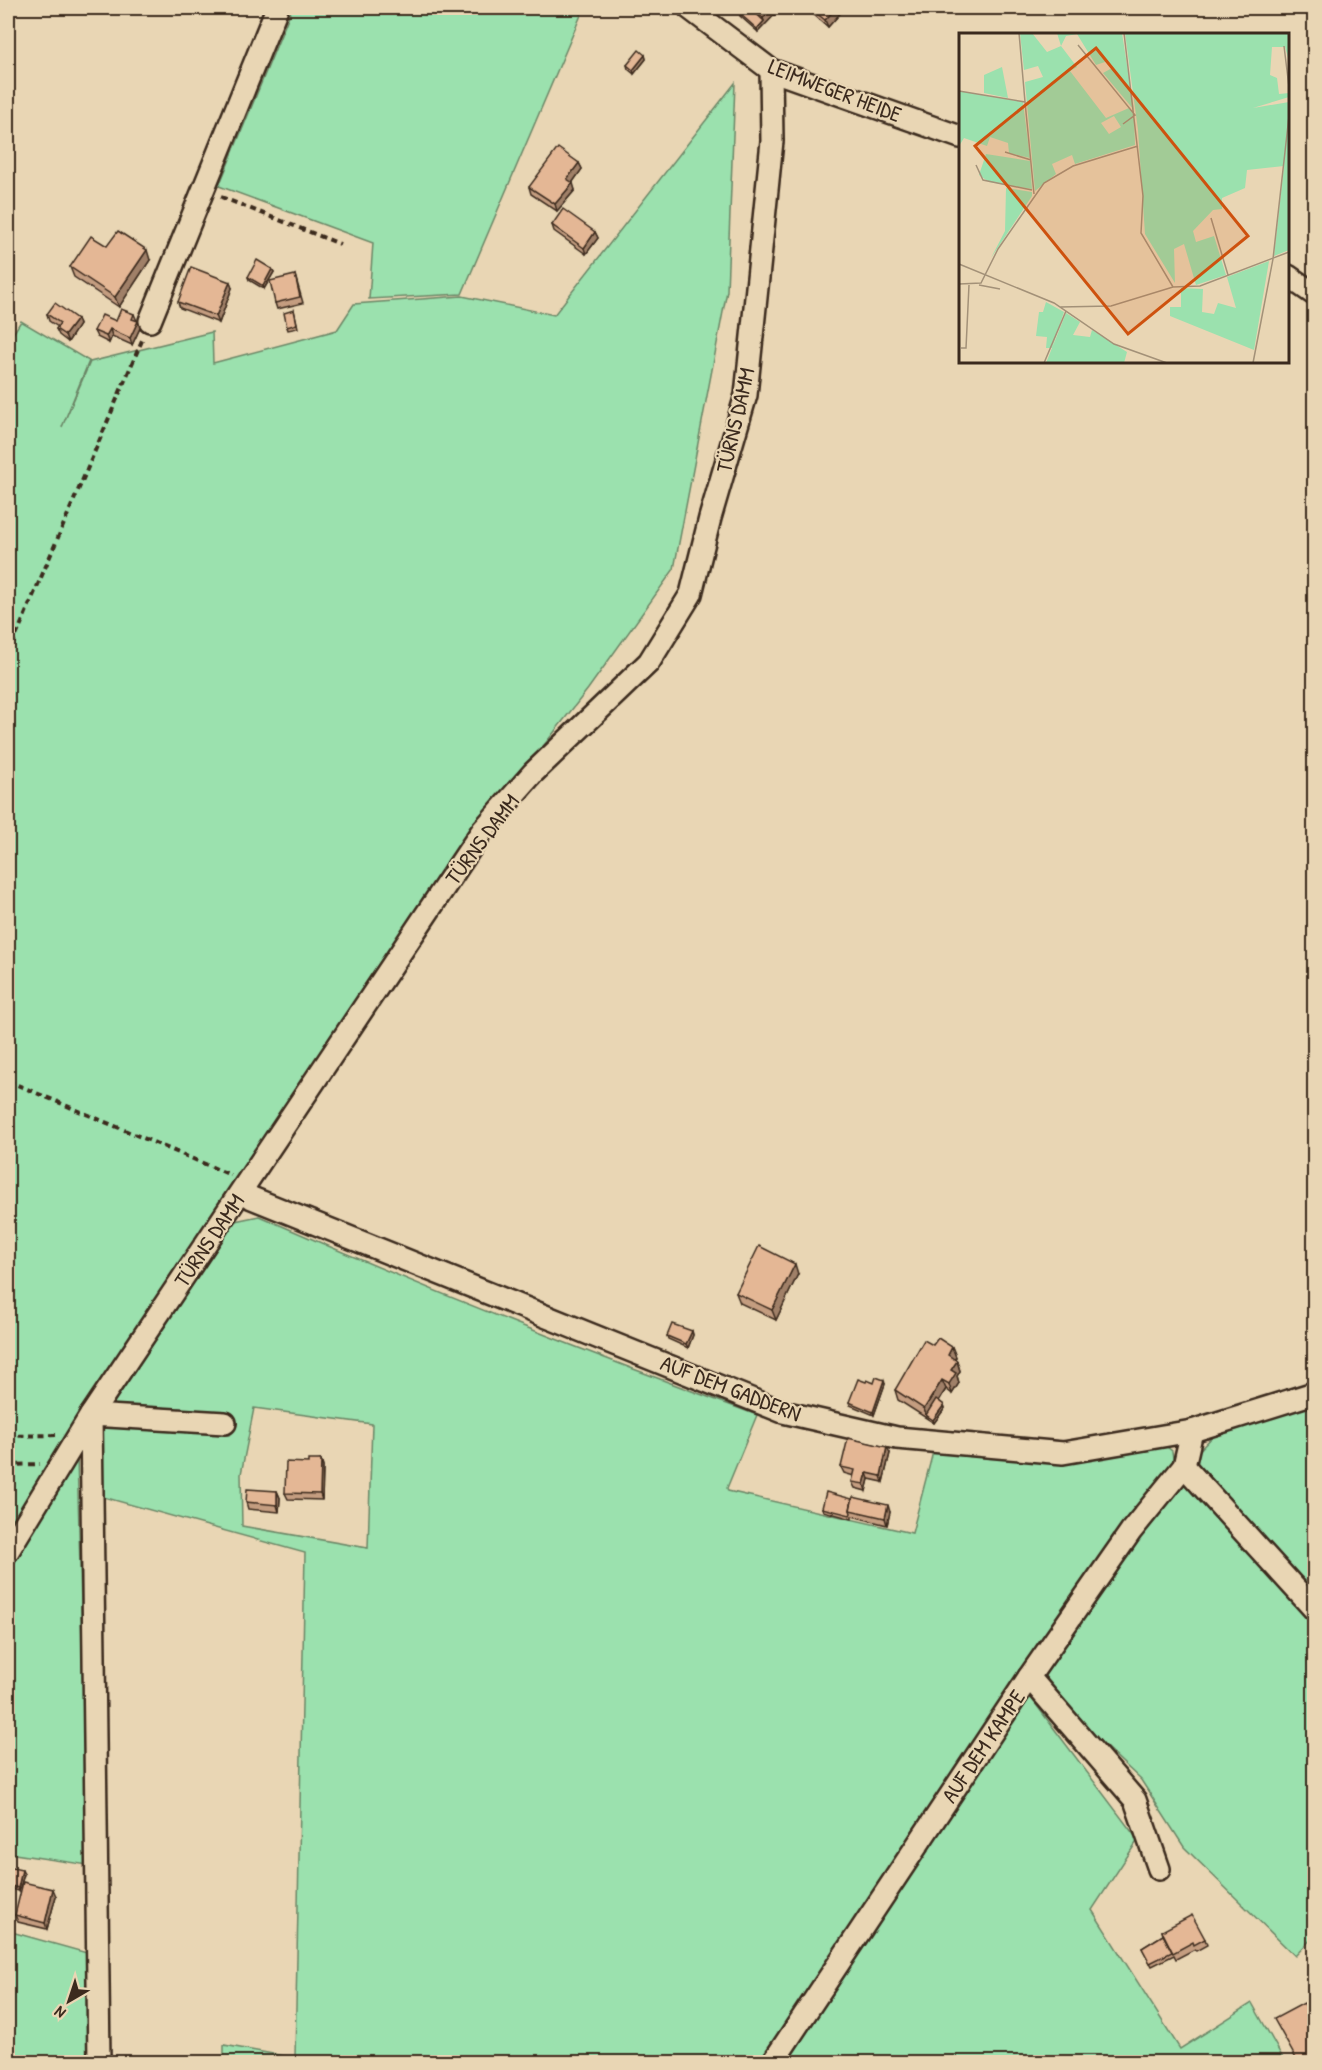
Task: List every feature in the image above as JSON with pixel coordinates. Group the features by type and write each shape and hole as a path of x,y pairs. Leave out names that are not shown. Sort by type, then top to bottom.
{"street":[{"path":"150,321 278,8"},
{"name":"LEIMWEGER HEIDE","path":"689,8 771,70 959,137"},
{"name":"TÜRNS DAMM","path":"8,1551 91,1415 482,831 534,773 649,662 691,594 710,518 746,395 772,141 771,70"},
{"path":"1289,277 1314,294"},
{"name":"AUF DEM GADDERN","path":"245,1187 252,1198 350,1239 783,1412 897,1438 1063,1453 1192,1431 1314,1393"},
{"path":"99,2062 91,1415 225,1423"},
{"name":"AUF DEM KAMPE","path":"773,2062 1029,1677 1131,1531 1184,1466 1192,1431"},
{"path":"1184,1466 1314,1609"},
{"path":"1029,1677 1136,1800 1159,1869"}],"path":[{"path":"204,190 340,244"},
{"path":"8,655 150,321"},
{"path":"8,633 16,633"},
{"path":"8,1081 245,1187"},
{"path":"8,1436 79,1435"},
{"path":"8,1465 61,1464"}],"green space":[{"path":"292,8 584,8 462,294 369,299 373,243 219,186"},
{"path":"735,83 727,291 674,569 588,689 421,902 159,1294 8,1538 8,342 21,321 89,361 62,427 90,362 212,332 213,363 337,330 354,304 462,296 554,315"},
{"path":"259,1216 506,1320 757,1415 727,1488 728,1491 912,1533 934,1448 1163,1444 1172,1451 1174,1466 1106,1552 762,2062 224,2062 224,2045 295,2058 305,1553 96,1495 96,1428 235,1221","holes":["254,1408 372,1424 368,1548 242,1526 241,1474"]},
{"path":"1314,1401 1314,1595 1192,1458 1219,1430"},
{"path":"77,1456 88,1865 8,1853 8,1574"},
{"path":"1180,1482 1192,1484 1314,1626 1314,1936 1295,1956 1184,1847 1141,1780 1090,1732 1044,1675 1122,1554"},
{"path":"1028,1694 1138,1840 1092,1910 1180,2049 1252,2003 1285,2062 780,2062"},
{"path":"8,1931 87,1953 87,2062 8,2062"}],"building":[{"path":"743,8 750,8 764,21 757,29 739,13"},
{"path":"752,8 772,8 763,18"},
{"path":"810,8 836,8 825,20"},
{"path":"639,50 645,55 633,70 627,65"},
{"path":"558,148 579,163 567,179 573,183 555,204 529,187"},
{"path":"563,209 595,232 584,248 552,225"},
{"path":"118,231 147,250 115,297 70,267 91,236 107,246"},
{"path":"257,260 272,269 263,286 248,277"},
{"path":"191,267 230,282 216,316 178,302"},
{"path":"295,275 300,297 275,303 270,281"},
{"path":"55,303 77,319 65,335 56,329 60,323 47,314"},
{"path":"121,309 134,314 132,319 138,321 130,338 110,329 106,336 94,331 102,315 116,321"},
{"path":"294,310 297,324 287,327 284,313"},
{"path":"759,1246 795,1264 772,1310 736,1293"},
{"path":"672,1324 692,1331 686,1344 667,1336"},
{"path":"938,1338 952,1347 948,1355 957,1361 951,1370 956,1373 949,1384 942,1380 924,1409 895,1390 924,1340 933,1345"},
{"path":"876,1377 884,1380 873,1412 849,1402 858,1379 874,1383"},
{"path":"936,1399 944,1405 933,1420 926,1415"},
{"path":"848,1438 887,1447 881,1476 867,1473 864,1484 852,1482 855,1470 841,1467"},
{"path":"308,1460 321,1460 320,1494 285,1493 286,1462 308,1463"},
{"path":"247,1489 277,1491 277,1505 246,1502"},
{"path":"826,1492 852,1499 850,1515 822,1508"},
{"path":"853,1497 888,1505 885,1518 850,1510"},
{"path":"8,1867 22,1870 18,1888 8,1885"},
{"path":"23,1882 53,1889 45,1923 15,1915"},
{"path":"1192,1915 1205,1939 1194,1945 1193,1942 1173,1953 1162,1931"},
{"path":"1163,1935 1172,1952 1150,1963 1142,1948"},
{"path":"1304,2003 1314,2022 1314,2062 1298,2062 1274,2019"}]}
